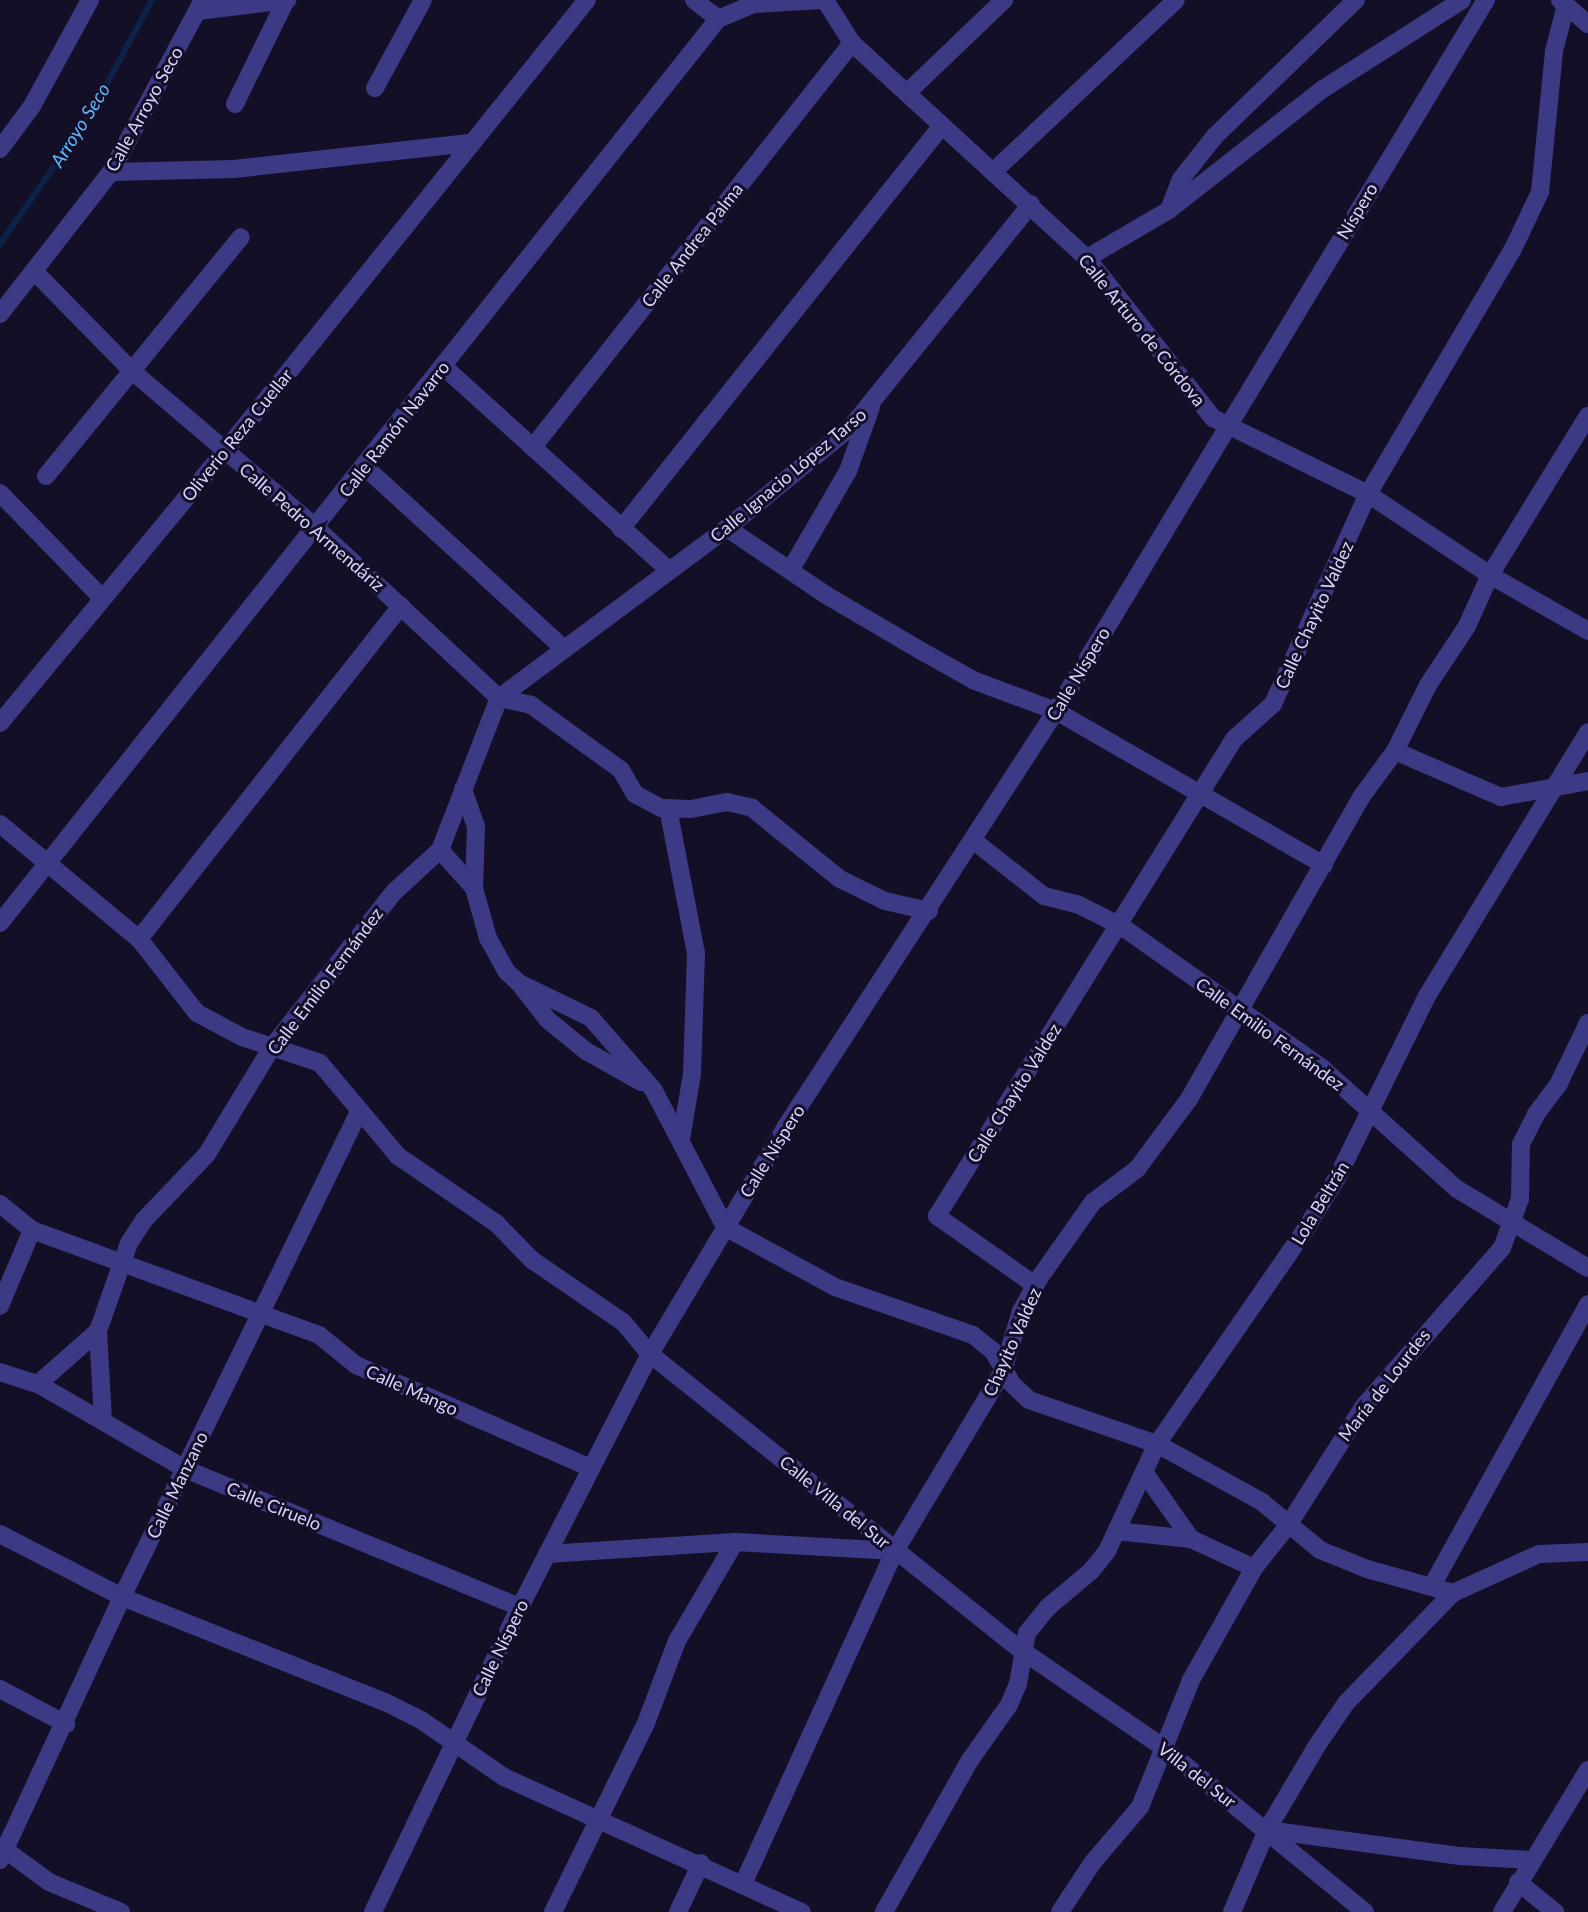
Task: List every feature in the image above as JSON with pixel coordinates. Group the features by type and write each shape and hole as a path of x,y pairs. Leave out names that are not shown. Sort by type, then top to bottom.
{"street":[{"path":"200,5 286,0 235,104"},
{"path":"375,88 423,0"},
{"name":"Oliverio Reza Cuellar","path":"0,723 226,451 587,0"},
{"path":"694,0 718,19"},
{"name":"Calle Ramón Navarro","path":"0,923 365,467 718,19 753,4 823,0"},
{"name":"Calle Arturo de Córdova","path":"823,0 852,43 909,91 940,128 995,170 1087,258 1213,418 1368,494 1490,575 1588,631"},
{"path":"909,91 1004,0"},
{"path":"995,170 1176,0"},
{"path":"1169,210 1186,171 1214,136 1356,0"},
{"path":"1087,258 1169,210 1324,89 1462,0"},
{"name":"Níspero","path":"1229,424 1486,0"},
{"path":"0,149 32,106 87,1"},
{"path":"1563,2 1588,24"},
{"name":"Calle Chayito Valdez","path":"1035,1285 937,1216 1121,926 1234,739 1273,704 1368,494 1513,249 1540,192 1554,51 1563,2"},
{"name":"Calle Arroyo Seco","path":"0,314 111,172 200,5"},
{"name":"Calle Andrea Palma","path":"533,447 852,43"},
{"path":"621,528 940,128"},
{"path":"111,172 234,169 470,143"},
{"name":"Calle Ignacio López Tarso","path":"499,698 727,528 872,405 1031,204"},
{"path":"46,476 241,237"},
{"name":"Calle Pedro Armendáriz","path":"34,271 132,371 315,527 499,698"},
{"path":"444,367 669,570"},
{"path":"790,569 848,471 872,405"},
{"path":"1240,1010 1362,796 1395,751 1428,685 1467,626 1490,575 1588,416"},
{"name":"Calle Níspero","path":"373,1912 520,1607 650,1354 725,1227 1056,711 1229,424"},
{"path":"365,467 564,649"},
{"path":"0,493 102,598"},
{"path":"727,528 826,595 975,681 1056,711 1200,797 1324,866"},
{"path":"139,939 401,606"},
{"path":"499,698 531,705 621,770 635,794 668,808 691,809 727,802 752,808 840,879 885,901 929,911"},
{"name":"Calle Emilio Fernández","path":"103,1420 98,1331 121,1259 144,1220 207,1154 272,1047 394,891 440,850 499,698"},
{"name":"Lola Beltrán","path":"1021,1650 1047,1608 1091,1571 1117,1531 1157,1444 1305,1230 1372,1111 1396,1051 1427,996 1588,732"},
{"path":"1395,751 1501,797 1555,790 1588,781"},
{"path":"463,789 476,826 474,888 488,938 507,972 548,1020 586,1051 653,1089"},
{"path":"668,808 696,953 692,1074 681,1139"},
{"name":"Calle Villa del Sur","path":"0,824 45,864 139,939 197,1013 242,1037 320,1063 398,1156 496,1223 532,1260 623,1322 650,1354 1021,1650"},
{"name":"Calle Emilio Fernández","path":"974,841 1044,895 1077,904 1121,926 1322,1068 1457,1189 1588,1268"},
{"path":"440,850 474,888"},
{"path":"519,984 591,1018 653,1089 681,1139 701,1188 725,1227 835,1287 973,1335 993,1351 1003,1371 1030,1400 1054,1411 1157,1444 1262,1502 1320,1550 1367,1569 1433,1584 1453,1592"},
{"name":"Chayito Valdez","path":"743,1884 895,1551 1003,1371 1021,1311 1035,1285 1093,1202 1137,1169 1158,1144 1240,1010"},
{"name":"María de Lourdes","path":"1060,1912 1093,1862 1140,1807 1191,1680 1254,1568 1289,1524 1364,1406 1414,1344 1478,1280 1502,1248 1520,1199 1521,1144 1536,1114 1559,1083 1588,1023"},
{"name":"Calle Manzano","path":"2,1852 66,1724 122,1597 359,1112"},
{"path":"0,1203 32,1230 0,1306"},
{"name":"Calle Mango","path":"32,1230 121,1259 319,1335 356,1365 591,1468"},
{"path":"1433,1584 1588,1304"},
{"path":"38,1384 98,1331"},
{"name":"Calle Ciruelo","path":"0,1371 38,1384 185,1469 520,1607"},
{"path":"1144,1472 1191,1539"},
{"path":"1117,1531 1191,1539 1254,1568"},
{"path":"0,1534 122,1597 384,1702 454,1741 504,1777 701,1863 802,1912"},
{"path":"553,1912 646,1723 677,1641 735,1542"},
{"path":"547,1554 735,1542 895,1551"},
{"path":"1232,1912 1267,1830 1295,1779 1346,1703 1453,1592 1539,1554 1588,1552"},
{"path":"884,1912 970,1760 1009,1705 1018,1684 1021,1650"},
{"name":"Villa del Sur","path":"1021,1650 1164,1748 1365,1912"},
{"path":"0,1689 66,1724"},
{"path":"1502,1912 1588,1770"},
{"path":"1267,1830 1460,1856 1532,1860"},
{"path":"2,1852 49,1882 121,1912"},
{"path":"678,1912 701,1863"},
{"path":"1518,1882 1555,1912"}],"waterway":[{"name":"Arroyo Seco","path":"0,244 90,115 152,0"}]}
